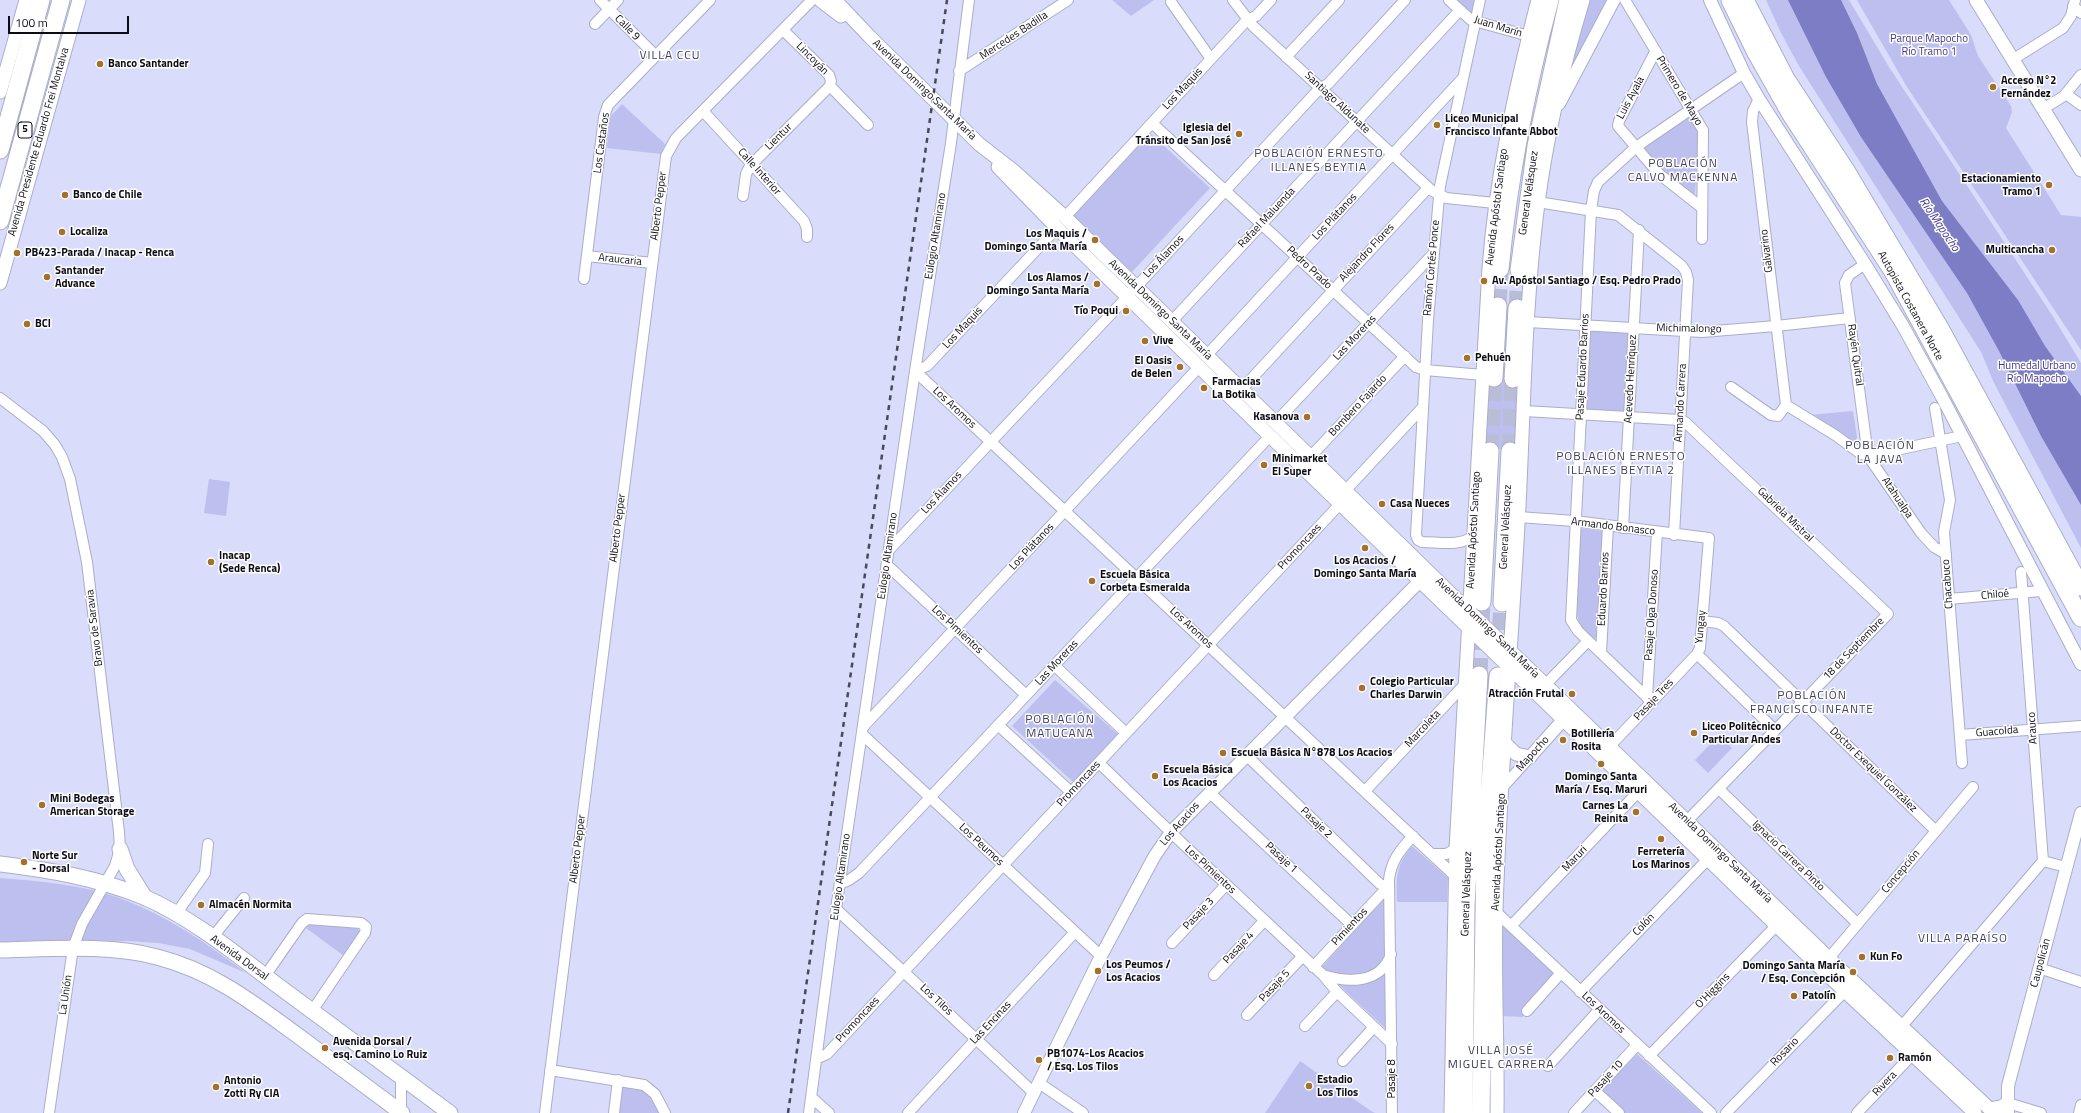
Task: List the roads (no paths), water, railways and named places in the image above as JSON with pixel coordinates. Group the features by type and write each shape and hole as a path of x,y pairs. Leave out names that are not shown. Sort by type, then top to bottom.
{"highway":[{"name":"5","path":"0,150 41,0"},
{"name":"5","path":"2,215 61,0"},
{"name":"General Velásquez","path":"1500,269 1506,207 1517,142 1531,74 1550,0"},
{"name":"General Velásquez","path":"1519,270 1536,146 1568,0"},
{"name":"Autopista Costanera Norte","path":"1730,0 1755,51 1790,113 1892,270 2081,618"},
{"name":"Autopista Costanera Norte","path":"1745,0 1786,79 1847,172 1936,321 2081,587"},
{"path":"0,235 2,215"},
{"path":"1488,376 1498,306"},
{"path":"1514,379 1517,308"},
{"name":"General Velásquez","path":"1476,606 1490,451"},
{"name":"General Velásquez","path":"1502,603 1510,451"},
{"name":"General Velásquez","path":"1481,1113 1485,852 1504,672"},
{"name":"General Velásquez","path":"1464,1113 1466,904 1472,679"},
{"path":"1452,1036 1460,1113"}],"main road":[{"path":"0,92 26,0"},
{"name":"Avenida Presidente Eduardo Frei Montalva","path":"0,283 79,0"},
{"name":"Avenida Domingo Santa María","path":"820,0 869,36"},
{"name":"Avenida Domingo Santa María","path":"834,0 980,144 1013,183 1136,287 1346,490 1425,577 1504,672 1564,720 1845,991 1975,1113"},
{"name":"Avenida Apóstol Santiago","path":"1450,1113 1456,849 1472,679 1468,628 1476,606 1471,577 1488,376 1487,287 1495,203 1512,106 1538,0"},
{"name":"Avenida Apóstol Santiago","path":"1497,1113 1496,912 1505,743 1504,672 1511,651 1528,322 1538,202 1554,114 1583,0"},
{"path":"1976,0 2081,170"},
{"name":"Avenida Domingo Santa María","path":"1061,223 1128,297 1340,504 1425,577 1476,606 1511,651 1901,1027 1992,1111"},
{"path":"1446,589 1460,587 1471,577"},
{"path":"1505,743 1516,754 1530,757"},
{"path":"120,849 131,876 145,898"},
{"name":"Avenida Dorsal","path":"0,864 52,871 105,884 145,898 176,914 312,1010 450,1113"},
{"path":"0,950 73,948 126,952 156,956 208,974 251,1002 401,1113"},
{"path":"1992,1111 2001,1107 2008,1108"}],"street":[{"name":"Calle 9","path":"600,0 655,55"},
{"path":"595,24 618,0"},
{"name":"Los Castaños","path":"584,279 605,110 611,100 710,0"},
{"name":"Alberto Pepper","path":"545,1113 666,156 672,142 812,0"},
{"name":"Eulogio Altamirano","path":"809,1113 836,909 953,118 969,0"},
{"name":"Mercedes Badilla","path":"959,71 1068,0"},
{"name":"Santiago Aldunate","path":"1233,0 1247,20 1428,188 1439,196 1495,203"},
{"name":"Los Maquis","path":"915,371 927,366 1061,223 1247,20 1256,16 1271,0"},
{"path":"1286,56 1339,0"},
{"name":"Los Álamos","path":"889,550 1128,297 1320,88 1328,84 1405,0"},
{"name":"Juan Marín","path":"1449,0 1474,21 1529,36"},
{"name":"Ramón Cortés Ponce","path":"1474,536 1466,541 1457,543 1422,542 1418,540 1416,535 1425,370 1433,254 1439,196 1474,21 1480,0"},
{"name":"Avenida Apóstol Santiago","path":"1554,114 1614,0"},
{"name":"Primero de Mayo","path":"1625,0 1655,52 1700,124 1703,134 1701,207 1702,239"},
{"path":"1704,0 1716,14"},
{"path":"1710,0 1744,74 1865,264 1921,358 2041,591 2081,664"},
{"path":"1171,2 1211,60"},
{"path":"2012,60 2063,28 2076,6"},
{"name":"Rafael Maluenda","path":"1172,321 1460,10"},
{"name":"Lincoyán","path":"783,30 828,75 831,81 830,86 868,125"},
{"name":"Luis Ayala","path":"1655,52 1618,123 1619,127 1659,174 1701,207"},
{"name":"Pasaje Eduardo Barrios","path":"1650,700 1575,628 1571,616 1591,210 1594,191 1598,182 1636,147 1744,74"},
{"path":"2043,109 2066,94 2081,75"},
{"name":"Los Plátanos","path":"1207,355 1462,79"},
{"name":"Lientur","path":"743,196 746,174 753,164 830,86"},
{"path":"2066,94 2081,105"},
{"name":"Galvarino","path":"1759,99 1753,111 1752,122 1786,405"},
{"name":"Calle Interior","path":"703,111 804,221 807,229 807,237"},
{"name":"Pedro Prado","path":"1152,123 1416,367 1425,370 1488,376"},
{"name":"Alejandro Flores","path":"1242,389 1428,188"},
{"path":"1538,202 1618,215 1639,230"},
{"name":"Armando Carrera","path":"1639,230 1682,266 1686,272 1688,280 1674,535"},
{"name":"Acevedo Henríquez","path":"1623,528 1639,230"},
{"name":"Las Moreras","path":"1276,422 1433,254"},
{"name":"Araucaria","path":"587,256 652,263"},
{"name":"Rayén Quitral","path":"1865,264 1849,275 1846,279 1868,456"},
{"name":"Michimalongo","path":"1528,322 1685,331 1776,326 1850,318"},
{"name":"Bombero Fajardo","path":"1311,456 1405,356"},
{"name":"Los Plátanos","path":"863,730 955,628 1199,368"},
{"name":"Los Aromos","path":"915,371 1209,644 1455,876"},
{"path":"1731,387 1771,415 1778,416 1786,405"},
{"name":"Bravo de Saravia","path":"0,398 43,431 55,445 62,457 70,479 87,562 120,849 115,866 105,884"},
{"name":"Atahualpa","path":"1786,405 1841,439 1861,454 1868,456 1921,533 1930,543 1946,554"},
{"path":"1346,490 1423,407"},
{"name":"Chacabuco","path":"1935,408 1950,503 1944,528 1962,762"},
{"path":"1524,411 1680,420"},
{"name":"Gabriela Mistral","path":"1680,420 1690,425 1888,614"},
{"name":"Las Moreras","path":"840,884 856,876 1270,436"},
{"path":"1868,456 1962,436"},
{"name":"Promoncaes","path":"816,1059 827,1054 1340,504"},
{"name":"Armando Bonasco","path":"1518,517 1575,521 1674,535 1709,538"},
{"name":"Eduardo Barrios","path":"1601,653 1608,526"},
{"name":"Pasaje Olga Donoso","path":"1650,700 1658,532"},
{"name":"Yungay","path":"1709,538 1702,620 1697,654 1776,730"},
{"name":"Los Pimientos","path":"887,565 1026,695"},
{"name":"Arauco","path":"2021,572 2043,861"},
{"name":"Los Acacios","path":"1024,1113 1101,956 1154,857 1171,832 1209,792 1425,577"},
{"name":"Chiloé","path":"1949,599 2041,591"},
{"name":"18 de Septiembre","path":"1687,821 1888,614"},
{"name":"Doctor Exequiel González","path":"1702,620 1722,625 1936,831"},
{"path":"1546,684 1588,641"},
{"name":"Pasaje Tres","path":"1610,746 1650,700 1697,654"},
{"path":"1054,666 1126,733"},
{"name":"Marcoleta","path":"1365,791 1472,679"},
{"name":"Mapocho","path":"1502,788 1564,720"},
{"path":"998,725 1071,792"},
{"name":"Guacolda","path":"1960,735 2081,726"},
{"name":"Los Peumos","path":"863,730 930,798 1101,956"},
{"name":"Pasaje 2","path":"1246,755 1380,884 1389,888"},
{"name":"Los Pimientos","path":"1099,763 1302,957 1323,975 1337,992 1392,1044"},
{"name":"Concepción","path":"1829,958 1972,787"},
{"name":"Ignacio Carrera Pinto","path":"1719,789 1858,924"},
{"name":"Maruri","path":"1511,926 1638,791"},
{"name":"Pasaje 1","path":"1209,792 1352,925"},
{"name":"Caupolicán","path":"2008,1108 2008,1086 2066,867 2077,848 2081,813"},
{"path":"1392,1044 1389,874 1400,849 1413,836"},
{"path":"176,914 205,873 208,844"},
{"path":"1432,854 1446,854 1456,849"},
{"name":"Colón","path":"1580,992 1708,859"},
{"path":"1901,1027 2043,861 2066,867"},
{"name":"La Unión","path":"49,1113 73,948 82,924 105,884"},
{"name":"Pasaje 3","path":"1172,943 1226,885"},
{"name":"Pimientos","path":"1313,967 1382,893 1389,888"},
{"path":"212,938 244,898"},
{"name":"Los Tilos","path":"836,909 977,1038 1036,1088 1083,1113"},
{"name":"Los Aromos","path":"1496,912 1560,974 1711,1113"},
{"path":"265,976 302,923 307,919 362,923 366,927 365,933 312,1010"},
{"name":"Pasaje 4","path":"1214,975 1264,921"},
{"name":"O'Higgins","path":"1649,1056 1777,925"},
{"name":"Las Encinas","path":"908,1113 1075,932"},
{"path":"1323,975 1342,978 1372,977 1383,970 1391,954"},
{"name":"Pasaje 5","path":"1247,1015 1302,957"},
{"path":"2039,968 2081,982"},
{"path":"1526,1011 1560,974"},
{"name":"Rosario","path":"1726,1113 1845,991"},
{"path":"1305,1026 1337,992"},
{"path":"1548,1066 1599,1010"},
{"path":"1343,1061 1374,1028"},
{"name":"Pasaje 8","path":"1392,1044 1392,1113"},
{"name":"Pasaje 10","path":"1574,1113 1637,1045"},
{"name":"Rivera","path":"1857,1113 1912,1055"},
{"path":"550,1070 644,1085 650,1088 658,1097 665,1113"},
{"path":"401,1076 401,1113"},
{"path":"614,1113 618,1080"},
{"path":"1595,1091 1619,1113"},
{"path":"811,1097 829,1113"},
{"path":"2079,1113 2081,1104"},
{"path":"2008,1108 2041,1113"}],"water":[{"name":"Río Mapocho","path":"1788,0 1841,0 1857,33 1877,84 1942,201 2018,300 2045,346 2081,396 2081,505 2041,436 1999,351 1967,293 1861,137 1826,77"}],"tunnel":[{"path":"1498,306 1500,269"},
{"path":"1517,308 1519,270"},
{"path":"1490,451 1494,378"},
{"path":"1510,451 1513,379"},
{"path":"1479,675 1482,602"},
{"path":"1499,655 1502,603"}],"railway":[{"path":"788,1113 947,0"}],"place":[{"name":"Banco Santander","path":"100,64"},
{"name":"Acceso N°2 Fernández","path":"1993,87"},
{"name":"Liceo Municipal Francisco Infante Abbot","path":"1437,125"},
{"name":"Iglesia del Tránsito de San José","path":"1239,134"},
{"name":"Estacionamiento Tramo 1","path":"2049,185"},
{"name":"Banco de Chile","path":"65,195"},
{"name":"Localiza","path":"62,232"},
{"name":"Los Maquis / Domingo Santa María","path":"1095,240"},
{"name":"Multicancha","path":"2052,250"},
{"name":"PB423-Parada / Inacap - Renca","path":"17,253"},
{"name":"Santander Advance","path":"47,277"},
{"name":"Av. Apóstol Santiago / Esq. Pedro Prado","path":"1484,281"},
{"name":"Los Alamos / Domingo Santa María","path":"1097,284"},
{"name":"Tío Poqui","path":"1126,311"},
{"name":"BCI","path":"27,324"},
{"name":"Vive","path":"1145,341"},
{"name":"Pehuén","path":"1467,358"},
{"name":"El Oasis de Belen","path":"1180,367"},
{"name":"Farmacias La Botika","path":"1204,388"},
{"name":"Kasanova","path":"1307,417"},
{"name":"Minimarket El Super","path":"1264,465"},
{"name":"Casa Nueces","path":"1382,504"},
{"name":"Los Acacios / Domingo Santa María","path":"1365,548"},
{"name":"Inacap (Sede Renca)","path":"211,562"},
{"name":"Escuela Básica Corbeta Esmeralda","path":"1092,581"},
{"name":"Colegio Particular Charles Darwin","path":"1362,688"},
{"name":"Atracción Frutal","path":"1572,694"},
{"name":"Liceo Politécnico Particular Andes","path":"1694,733"},
{"name":"Botillería Rosita","path":"1563,740"},
{"name":"Escuela Básica N°878 Los Acacios","path":"1223,753"},
{"name":"Domingo Santa María / Esq. Maruri","path":"1601,764"},
{"name":"Escuela Básica Los Acacios","path":"1155,776"},
{"name":"Mini Bodegas American Storage","path":"42,805"},
{"name":"Carnes La Reinita","path":"1636,812"},
{"name":"Ferretería Los Marinos","path":"1661,839"},
{"name":"Norte Sur - Dorsal","path":"24,862"},
{"name":"Almacén Normita","path":"201,905"},
{"name":"Kun Fo","path":"1862,957"},
{"name":"Los Peumos / Los Acacios","path":"1098,971"},
{"name":"Domingo Santa María / Esq. Concepción","path":"1853,972"},
{"name":"Patolín","path":"1794,996"},
{"name":"Avenida Dorsal / esq. Camino Lo Ruiz","path":"325,1048"},
{"name":"Ramón","path":"1890,1058"},
{"name":"PB1074-Los Acacios / Esq. Los Tilos","path":"1039,1060"},
{"name":"Estadio Los Tilos","path":"1309,1086"},
{"name":"Antonio Zotti Ry CIA","path":"216,1087"}],"district":[{"name":"VILLA CCU","path":"670,56"},
{"name":"POBLACIÓN ERNESTO ILLANES BEYTIA","path":"1319,161"},
{"name":"POBLACIÓN CALVO MACKENNA","path":"1683,171"},
{"name":"POBLACIÓN LA JAVA","path":"1880,453"},
{"name":"POBLACIÓN ERNESTO ILLANES BEYTIA 2","path":"1621,464"},
{"name":"POBLACIÓN FRANCISCO INFANTE","path":"1812,703"},
{"name":"POBLACIÓN MATUCANA","path":"1060,727"},
{"name":"VILLA PARAÍSO","path":"1963,939"},
{"name":"VILLA JOSÉ MIGUEL CARRERA","path":"1501,1058"}],"park label":[{"name":"Parque Mapocho Río Tramo 1","path":"1929,45"},
{"name":"Humedal Urbano Río Mapocho","path":"2037,372"}]}
